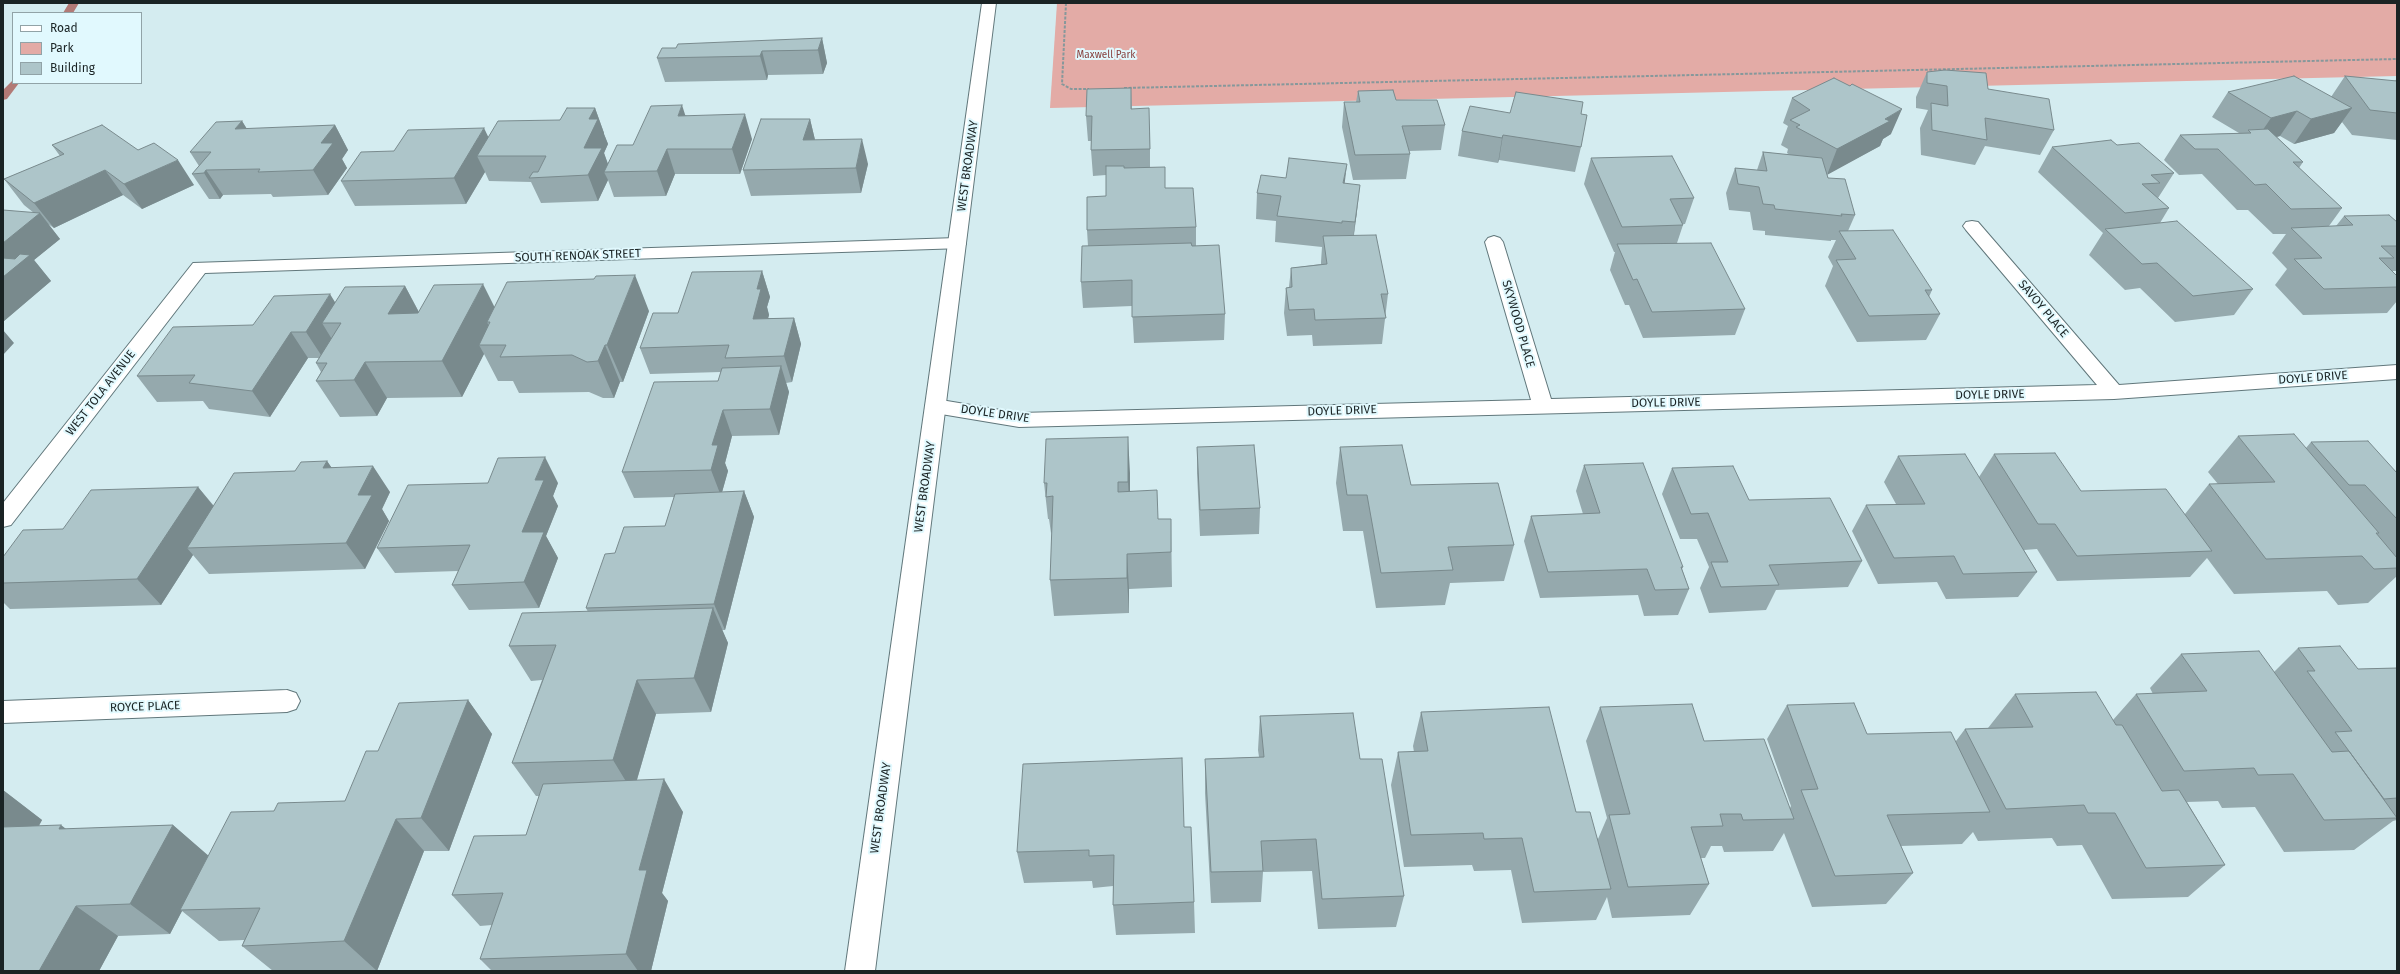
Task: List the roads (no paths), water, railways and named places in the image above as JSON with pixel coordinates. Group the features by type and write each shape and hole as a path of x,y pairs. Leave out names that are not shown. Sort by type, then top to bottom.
{"street":[{"name":"WEST BROADWAY","path":"860,971 989,3"},
{"name":"SAVOY PLACE","path":"1972,226 2114,392"},
{"name":"SKYWOOD PLACE","path":"1494,242 1543,406"},
{"name":"SOUTH RENOAK STREET","path":"200,267 957,244"},
{"name":"WEST TOLA AVENUE","path":"3,519 200,267"},
{"name":"DOYLE DRIVE","path":"935,406 1019,420 2114,392 2397,372"},
{"name":"ROYCE PLACE","path":"3,712 287,701"}],"waterway":[{"path":"69,12 74,3"},
{"path":"3,97 13,84"}],"park label":[{"name":"Maxwell Park","path":"1106,55"}]}
